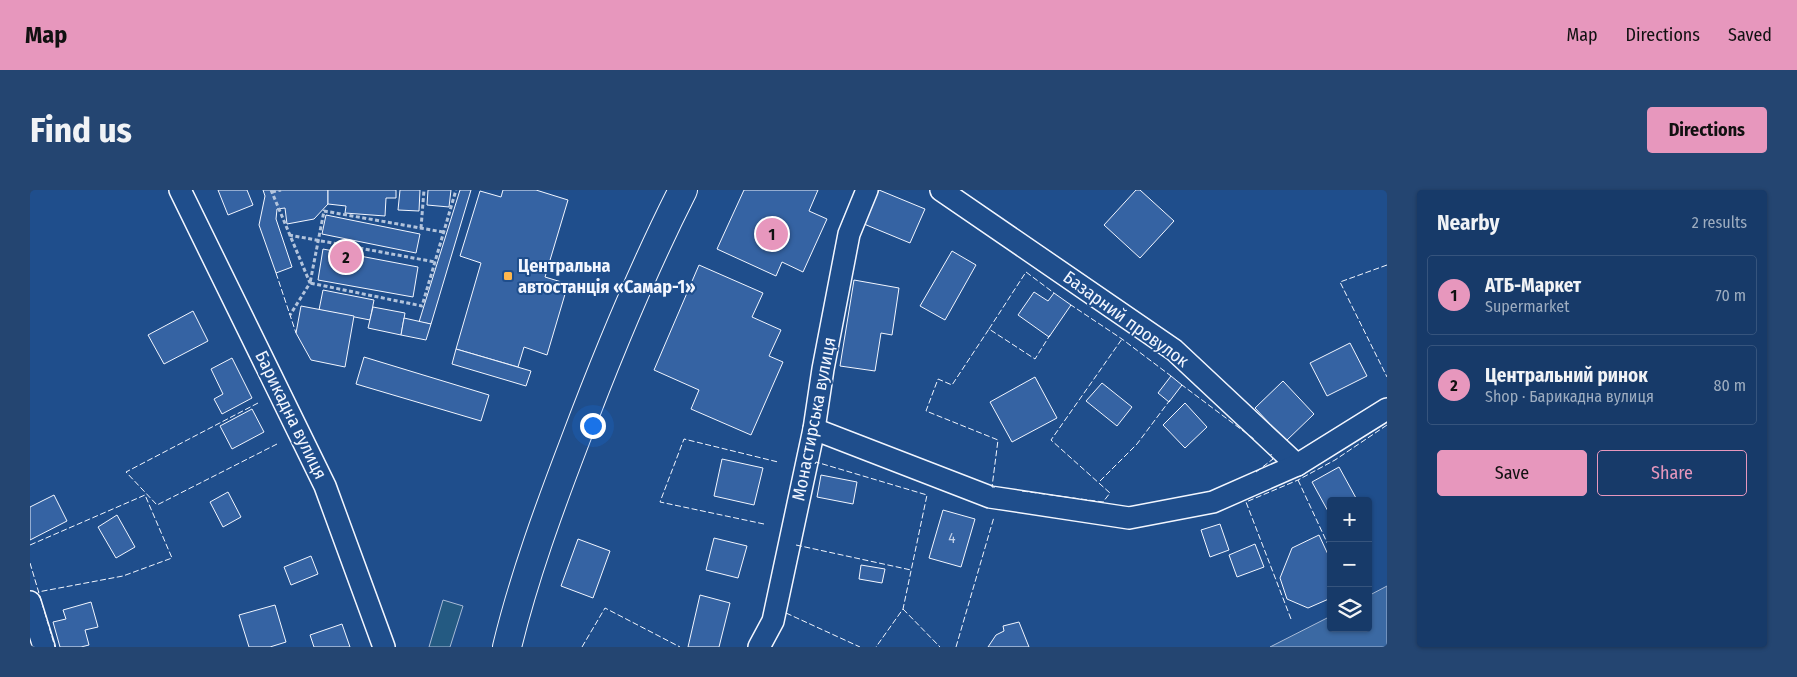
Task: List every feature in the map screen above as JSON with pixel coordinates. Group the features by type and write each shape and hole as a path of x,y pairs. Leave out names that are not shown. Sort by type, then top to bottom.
{"highway":[{"path":"507,647 516,612 555,496 602,370 662,232 683,190"}],"street":[{"name":"Барикадна вулиця","path":"180,190 325,486 384,647"},
{"name":"Монастирська вулиця","path":"760,647 773,621 814,429 823,370 849,234 867,190"},
{"name":"Базарний провулок","path":"941,190 1174,350 1297,465"},
{"path":"814,429 990,497 1128,518 1214,502 1297,465 1387,409"},
{"path":"30,602 44,647"}],"path":[{"path":"282,190 271,191 310,283"},
{"path":"421,228 424,190"},
{"path":"310,283 422,306 456,190"},
{"path":"290,315 310,283 324,211 443,232"},
{"path":"289,235 435,262"}],"shaded area":[{"path":"1387,586 1387,647 1270,647 1327,618 1327,632 1372,632 1372,594"},
{"path":"443,600 463,606 450,647 429,647"}],"building":[{"path":"218,190 247,190 253,205 228,215"},
{"path":"263,190 328,190 328,204 314,219 287,224 285,208 277,209 276,219 292,267 276,273 259,225 265,196"},
{"path":"328,190 396,190 396,198 386,198 385,216 345,213 346,206 328,204"},
{"path":"400,190 420,190 419,211 398,210"},
{"path":"428,190 451,190 449,207 427,205"},
{"path":"460,190 471,190 431,324 419,322"},
{"path":"503,190 536,190 568,200 545,277 568,284 547,355 524,347 518,367 456,349 481,263 460,256 480,191 501,197"},
{"path":"744,190 818,190 809,211 827,219 803,272 782,262 776,276 717,249"},
{"path":"879,190 925,209 910,243 864,224"},
{"path":"1136,190 1140,190 1174,221 1140,258 1104,225"},
{"path":"326,215 420,234 416,253 322,234"},
{"path":"323,249 418,267 413,297 318,280"},
{"path":"952,251 976,265 945,320 920,306"},
{"path":"699,265 763,293 752,317 781,330 769,356 783,362 751,435 691,409 699,390 654,370"},
{"path":"854,280 899,288 892,335 881,333 875,371 840,366"},
{"path":"323,290 374,300 370,320 319,310"},
{"path":"1034,292 1048,301 1054,293 1071,305 1049,337 1018,315"},
{"path":"301,306 354,316 345,367 311,360 296,333"},
{"path":"373,307 405,313 401,335 368,328"},
{"path":"193,311 208,341 164,364 148,335"},
{"path":"404,318 431,324 426,340 401,335"},
{"path":"1350,343 1367,376 1327,396 1310,363"},
{"path":"456,349 531,371 526,386 452,364"},
{"path":"364,357 489,395 481,421 356,384"},
{"path":"232,358 252,398 222,414 214,399 223,394 211,369"},
{"path":"1171,376 1182,385 1169,402 1158,393"},
{"path":"1035,377 1057,418 1012,442 990,402"},
{"path":"1283,381 1314,414 1286,441 1255,408"},
{"path":"1102,383 1132,407 1117,426 1086,401"},
{"path":"1185,403 1207,427 1185,448 1163,425"},
{"path":"252,409 264,432 232,449 220,426"},
{"path":"722,459 763,468 754,505 714,496"},
{"path":"1339,467 1355,497 1327,497 1327,509 1312,482"},
{"path":"821,475 857,482 853,504 817,497"},
{"path":"228,492 241,517 223,527 210,502"},
{"path":"54,495 67,521 30,540 30,507"},
{"path":"943,510 975,519 961,567 929,558"},
{"path":"117,515 135,547 116,558 98,527"},
{"path":"1220,524 1229,550 1210,557 1201,530"},
{"path":"1319,535 1327,552 1327,600 1308,608 1287,599 1280,578 1292,548"},
{"path":"714,538 747,546 738,578 706,570"},
{"path":"578,539 610,551 593,598 561,586"},
{"path":"1255,544 1264,567 1237,577 1229,555"},
{"path":"311,556 318,574 291,585 284,567"},
{"path":"861,565 885,569 882,583 859,579"},
{"path":"700,595 730,603 719,647 688,647"},
{"path":"91,602 98,627 85,630 89,645 60,647 53,622 66,619 63,610"},
{"path":"275,605 286,642 270,647 249,647 239,615"},
{"path":"1019,622 1029,647 988,647 996,635 1004,631 1003,626"},
{"path":"342,624 350,647 314,647 310,635"}],"fence":[{"path":"1387,265 1340,282 1387,377"},
{"path":"989,329 1026,272 1054,293"},
{"path":"276,273 296,333"},
{"path":"1070,306 1122,339 1171,376"},
{"path":"995,487 992,487 998,440 926,411 938,379 952,385 989,329 1035,359 1050,335"},
{"path":"1022,491 1103,502 1110,493 1051,440 1122,339"},
{"path":"1181,386 1254,439"},
{"path":"1100,481 1137,444 1170,400"},
{"path":"258,403 126,472 157,505 277,444"},
{"path":"1291,619 1246,502 1298,480 1335,460 1387,425"},
{"path":"764,524 660,502 684,439 778,462"},
{"path":"1256,472 1273,459 1271,454"},
{"path":"815,464 816,462 927,495 903,609 876,647"},
{"path":"1298,480 1327,542"},
{"path":"30,545 145,495 172,558 123,576 38,592"},
{"path":"956,647 994,517"},
{"path":"796,545 911,570"},
{"path":"30,563 55,647"},
{"path":"582,647 605,608 680,647"},
{"path":"903,609 940,647"},
{"path":"786,613 860,647"}],"place":[{"name":"АТБ-Маркет","path":"772,234"},
{"name":"Центральний ринок","path":"346,257"},
{"name":"Центральна автостанція «Самар-1»","path":"508,276"}]}
